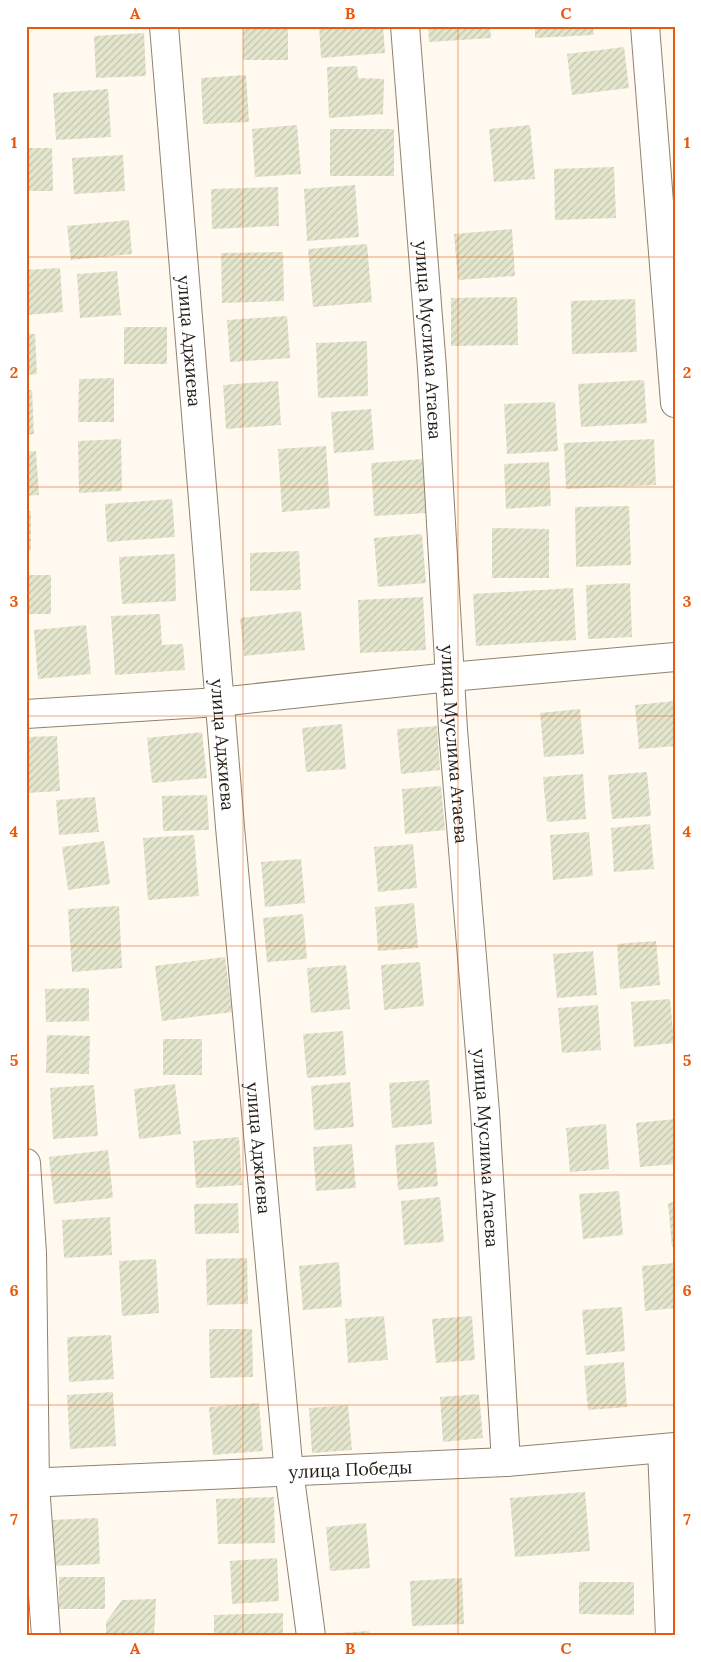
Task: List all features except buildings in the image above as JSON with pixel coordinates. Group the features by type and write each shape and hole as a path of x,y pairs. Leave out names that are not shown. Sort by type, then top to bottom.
{"street":[{"name":"улица Аджиева","path":"164,26 219,702 288,1468 311,1636"},
{"name":"улица Муслима Атаева","path":"405,26 432,368 450,677 485,1112 506,1462"},
{"path":"645,26 675,403"},
{"path":"26,714 219,702 450,677 675,657"},
{"path":"26,1163 32,1253 30,1485 46,1636"},
{"path":"668,1448 670,1636"},
{"name":"улица Победы","path":"30,1485 48,1482 288,1468 506,1462 668,1448"}]}
